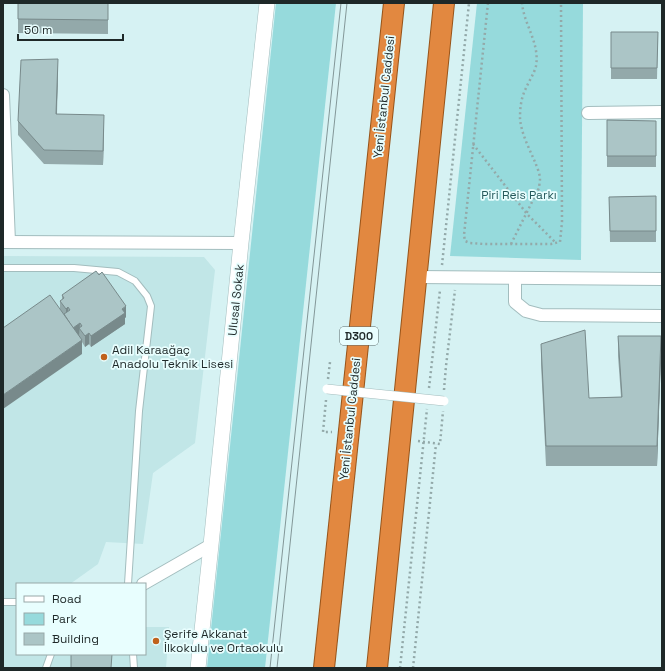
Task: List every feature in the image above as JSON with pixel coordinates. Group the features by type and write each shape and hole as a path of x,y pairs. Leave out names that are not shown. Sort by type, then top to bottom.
{"highway":[{"name":"Yeni İstanbul Caddesi","path":"324,668 394,3"},
{"path":"377,668 444,3"}],"street":[{"name":"Ulusal Sokak","path":"198,668 267,3"},
{"path":"3,95 6,242 241,243"},
{"path":"588,113 662,112"},
{"path":"416,277 662,279"},
{"path":"515,278 515,302 526,311 541,315 662,316"},
{"path":"327,389 444,401"},
{"path":"145,583 211,545"}],"lane":[{"path":"3,268 74,268 118,272 135,281 147,296 152,306 139,411 128,583"},
{"path":"3,602 16,602"},
{"path":"46,668 51,655"},
{"path":"133,655 134,668"}],"path":[{"path":"428,394 469,3"},
{"path":"488,3 473,144 465,241 470,243 512,244 560,242 562,222 561,3"},
{"path":"512,244 539,188 540,178 524,136 520,119 520,105 536,66 536,52 533,39 526,22 522,3"},
{"path":"473,144 527,214 556,243"},
{"path":"418,441 440,444 446,366 456,277"},
{"path":"323,432 330,362"},
{"path":"400,668 427,402"},
{"path":"413,668 436,444"}],"shaded area":[{"name":"Adil Karaağaç Anadolu Teknik Lisesi","path":"3,256 204,257 215,270 195,443 153,473 143,544 106,542 98,564 71,583 16,583 16,655 146,655 146,627 169,627 166,668 3,668"}],"green space":[{"path":"276,3 336,3 265,668 207,668"},
{"name":"Piri Reis Parkı","path":"477,3 583,3 581,260 450,256"}],"building":[{"path":"18,3 108,3 108,20 18,19"},
{"path":"611,32 658,32 657,68 611,68"},
{"path":"58,59 56,114 104,115 103,151 44,150 18,121 21,60"},
{"path":"607,120 656,121 656,156 607,156"},
{"path":"656,196 656,231 610,231 609,197"},
{"path":"96,271 99,275 102,272 126,306 122,309 125,313 91,336 89,333 85,336 79,328 82,326 80,323 73,328 64,314 70,310 68,307 66,309 60,301 64,298 62,295"},
{"path":"50,295 82,340 3,395 3,328"},
{"path":"585,330 589,398 622,397 618,336 661,336 657,446 546,446 541,344"},
{"path":"71,655 112,655 111,668 71,668"}],"tram line":[{"path":"270,668 341,3"},
{"path":"277,668 347,3"}],"place":[{"name":"Adil Karaağaç Anadolu Teknik Lisesi","path":"104,357"},
{"name":"Şerife Akkanat İlkokulu ve Ortaokulu","path":"156,641"}]}
